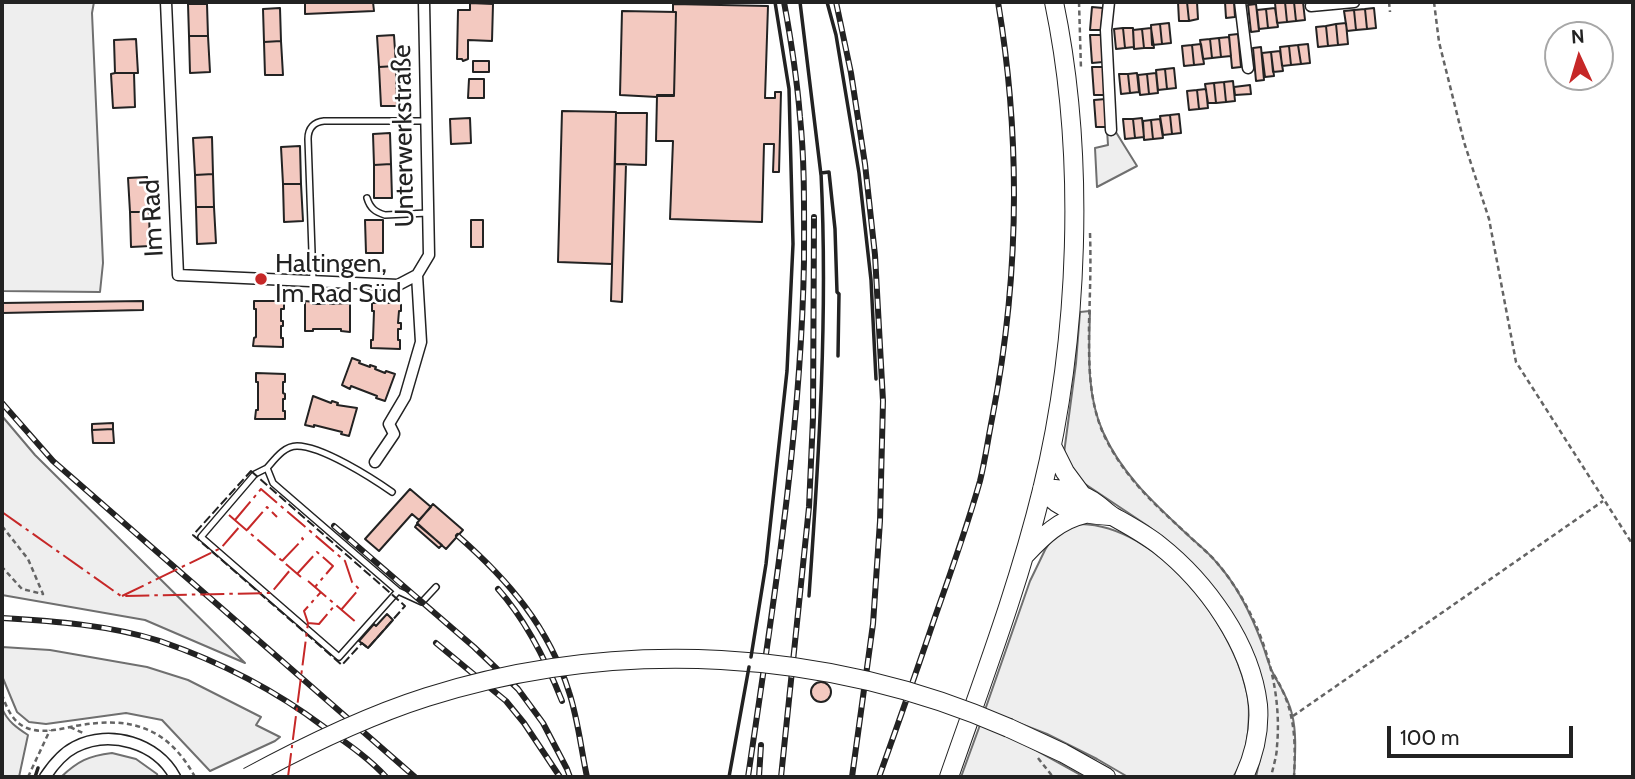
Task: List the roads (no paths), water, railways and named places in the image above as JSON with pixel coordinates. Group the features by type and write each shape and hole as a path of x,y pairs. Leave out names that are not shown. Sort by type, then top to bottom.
{"main road":[{"path":"949,777 1025,555 1052,446 1061,393 1073,244 1073,170 1063,57 1054,2"},
{"path":"1052,446 1065,472 1082,495"},
{"path":"1042,489 1059,488 1082,495 1111,516 1144,534 1184,568 1213,601 1237,642 1254,685 1258,706 1258,728 1244,777"},
{"path":"1042,489 1058,505 1085,514 1111,516"},
{"path":"1025,555 1059,524 1085,514"},
{"path":"248,777 336,732 426,697 535,671 609,661 701,659 744,661 827,672 922,695 1009,728 1106,777"}],"street":[{"name":"Im Rad","path":"166,2 178,275 398,285 417,275"},
{"name":"Unterwerkstraße","path":"375,462 394,434 389,424 405,397 421,342 417,275 429,255 424,2"},
{"path":"1109,2 1106,30 1111,130"},
{"path":"1240,2 1248,68"},
{"path":"1311,6 1354,2"},
{"path":"45,777 62,756 75,747 108,739 131,742 145,748 165,763 175,777"}],"lane":[{"path":"313,281 308,139 310,128 324,121 426,121"},
{"path":"367,198 373,210 385,215 428,213"},
{"path":"392,492 363,472 319,451 297,446 284,450 267,468 255,474 201,537 339,657 398,591"},
{"path":"363,472 375,462"},
{"path":"267,468 273,483 398,591 422,602 436,587"}],"railway":[{"path":"748,777 792,455 802,326 803,153 799,103 784,2"},
{"path":"836,2 851,73 865,164 875,255 883,401 880,521 873,624 852,777"},
{"path":"879,777 975,498 1001,367 1008,315 1014,210 1011,106 998,2"},
{"path":"781,777 809,507 813,418 814,217"},
{"path":"2,403 53,461 415,777"},
{"path":"334,526 474,647 518,689 543,723 570,777"},
{"path":"458,536 510,588 525,606 550,646 561,668 572,702 587,777"},
{"path":"498,589 534,642 562,701"},
{"path":"2,618 101,627 160,641 203,658 286,701 356,750 386,777"},
{"path":"436,643 506,701 560,777"},
{"path":"759,777 761,745"}],"place":[{"name":"Haltingen, Im Rad Süd","path":"261,279"}]}
